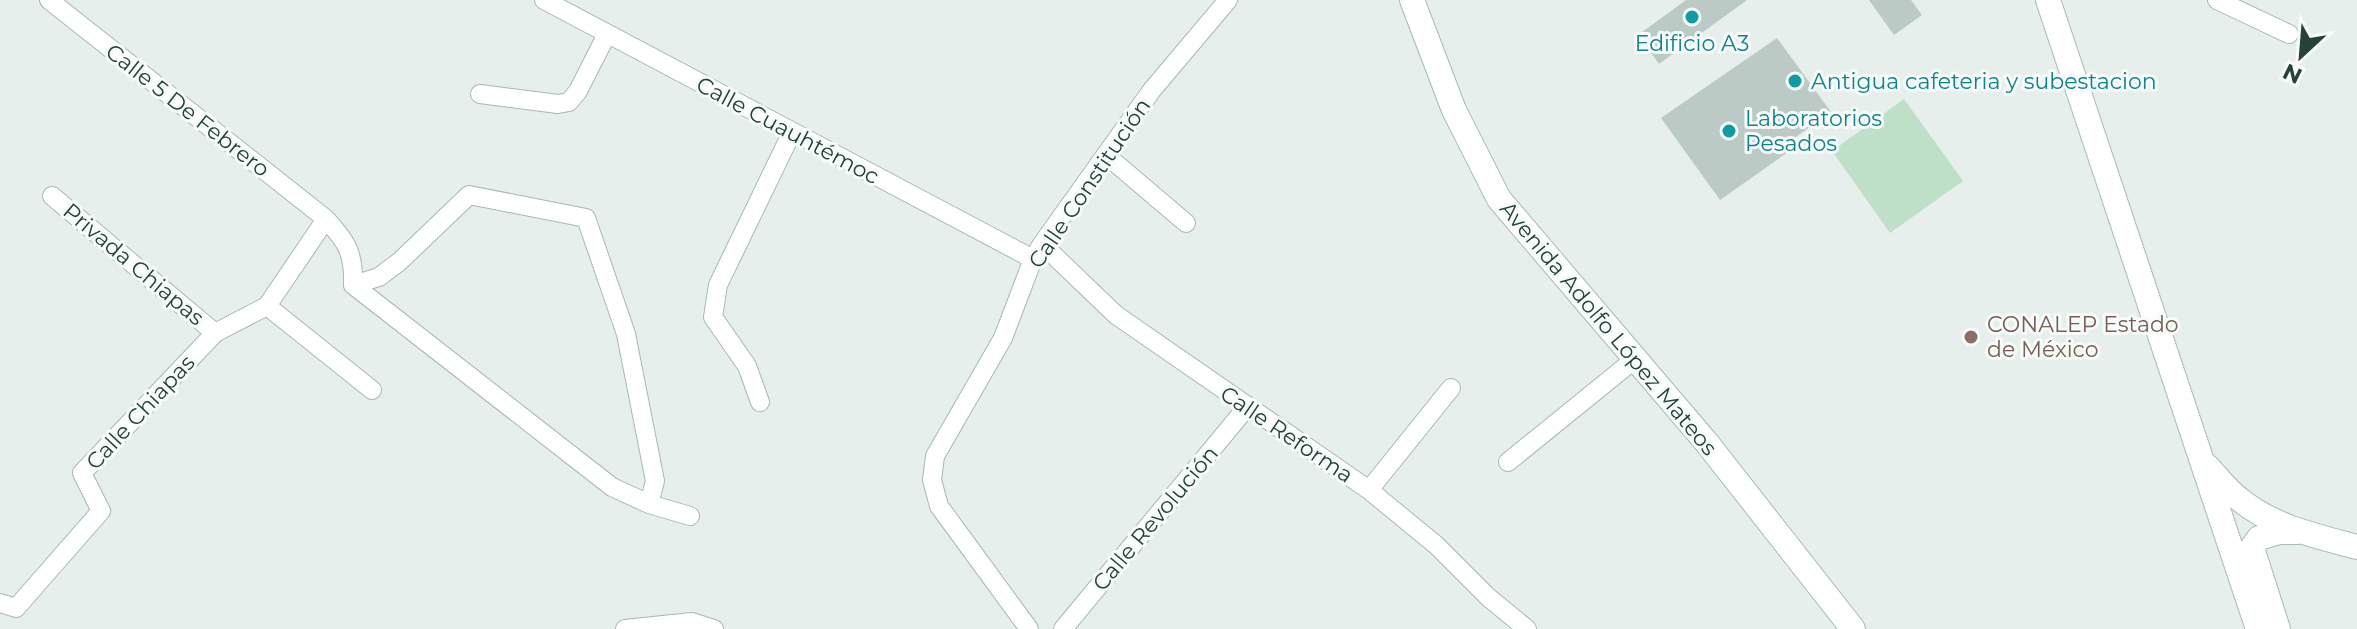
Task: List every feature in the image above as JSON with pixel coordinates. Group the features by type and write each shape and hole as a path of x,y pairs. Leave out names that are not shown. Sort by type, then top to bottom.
{"main road":[{"name":"Avenida Adolfo López Mateos","path":"1412,0 1454,110 1499,199 1707,443 1853,629"},
{"path":"2048,0 2258,629"},
{"path":"2203,462 2238,499 2264,516 2299,532 2357,547"},
{"path":"2278,629 2252,548 2259,538 2279,532 2299,532"}],"street":[{"name":"Calle 5 De Febrero","path":"49,0 326,219 343,238 354,261 353,285"},
{"name":"Calle Cuauhtémoc","path":"544,0 792,132 1037,252"},
{"name":"Calle Constitución","path":"1029,629 939,506 932,480 935,456 1003,338 1037,252 1152,90 1228,0"},
{"path":"2217,0 2289,34"},
{"path":"480,94 558,104 569,102 578,91 607,34"},
{"path":"760,402 747,366 713,317 718,285 792,132"},
{"path":"1106,155 1186,223"},
{"path":"353,285 379,277 399,262 469,195 586,218 626,334 655,481 649,504"},
{"name":"Privada Chiapas","path":"52,196 215,333"},
{"name":"Calle Chiapas","path":"0,603 16,608 101,511 82,473 215,333 267,306 326,219"},
{"name":"Calle Reforma","path":"1037,252 1116,315 1369,490 1436,545 1488,597 1527,629"},
{"path":"353,285 612,487 649,504 690,516"},
{"path":"267,306 372,390"},
{"path":"1508,462 1635,359"},
{"path":"1369,490 1451,388"},
{"name":"Calle Revolución","path":"1063,629 1247,407"},
{"path":"625,629 692,622 714,629"}],"green space":[{"path":"1904,99 1963,181 1890,233 1832,151"}],"building":[{"name":"Edificio A3","path":"1686,0 1747,0 1659,64 1638,35"},
{"path":"1869,0 1911,0 1922,15 1894,35"},
{"name":"Laboratorios Pesados","path":"1777,38 1831,112 1793,139 1798,145 1720,200 1661,118"}],"place":[{"name":"Edificio A3","path":"1692,17"},
{"name":"Antigua cafeteria y subestacion","path":"1795,81"},
{"name":"Laboratorios Pesados","path":"1729,131"},
{"name":"CONALEP Estado de México","path":"1971,337"}]}
